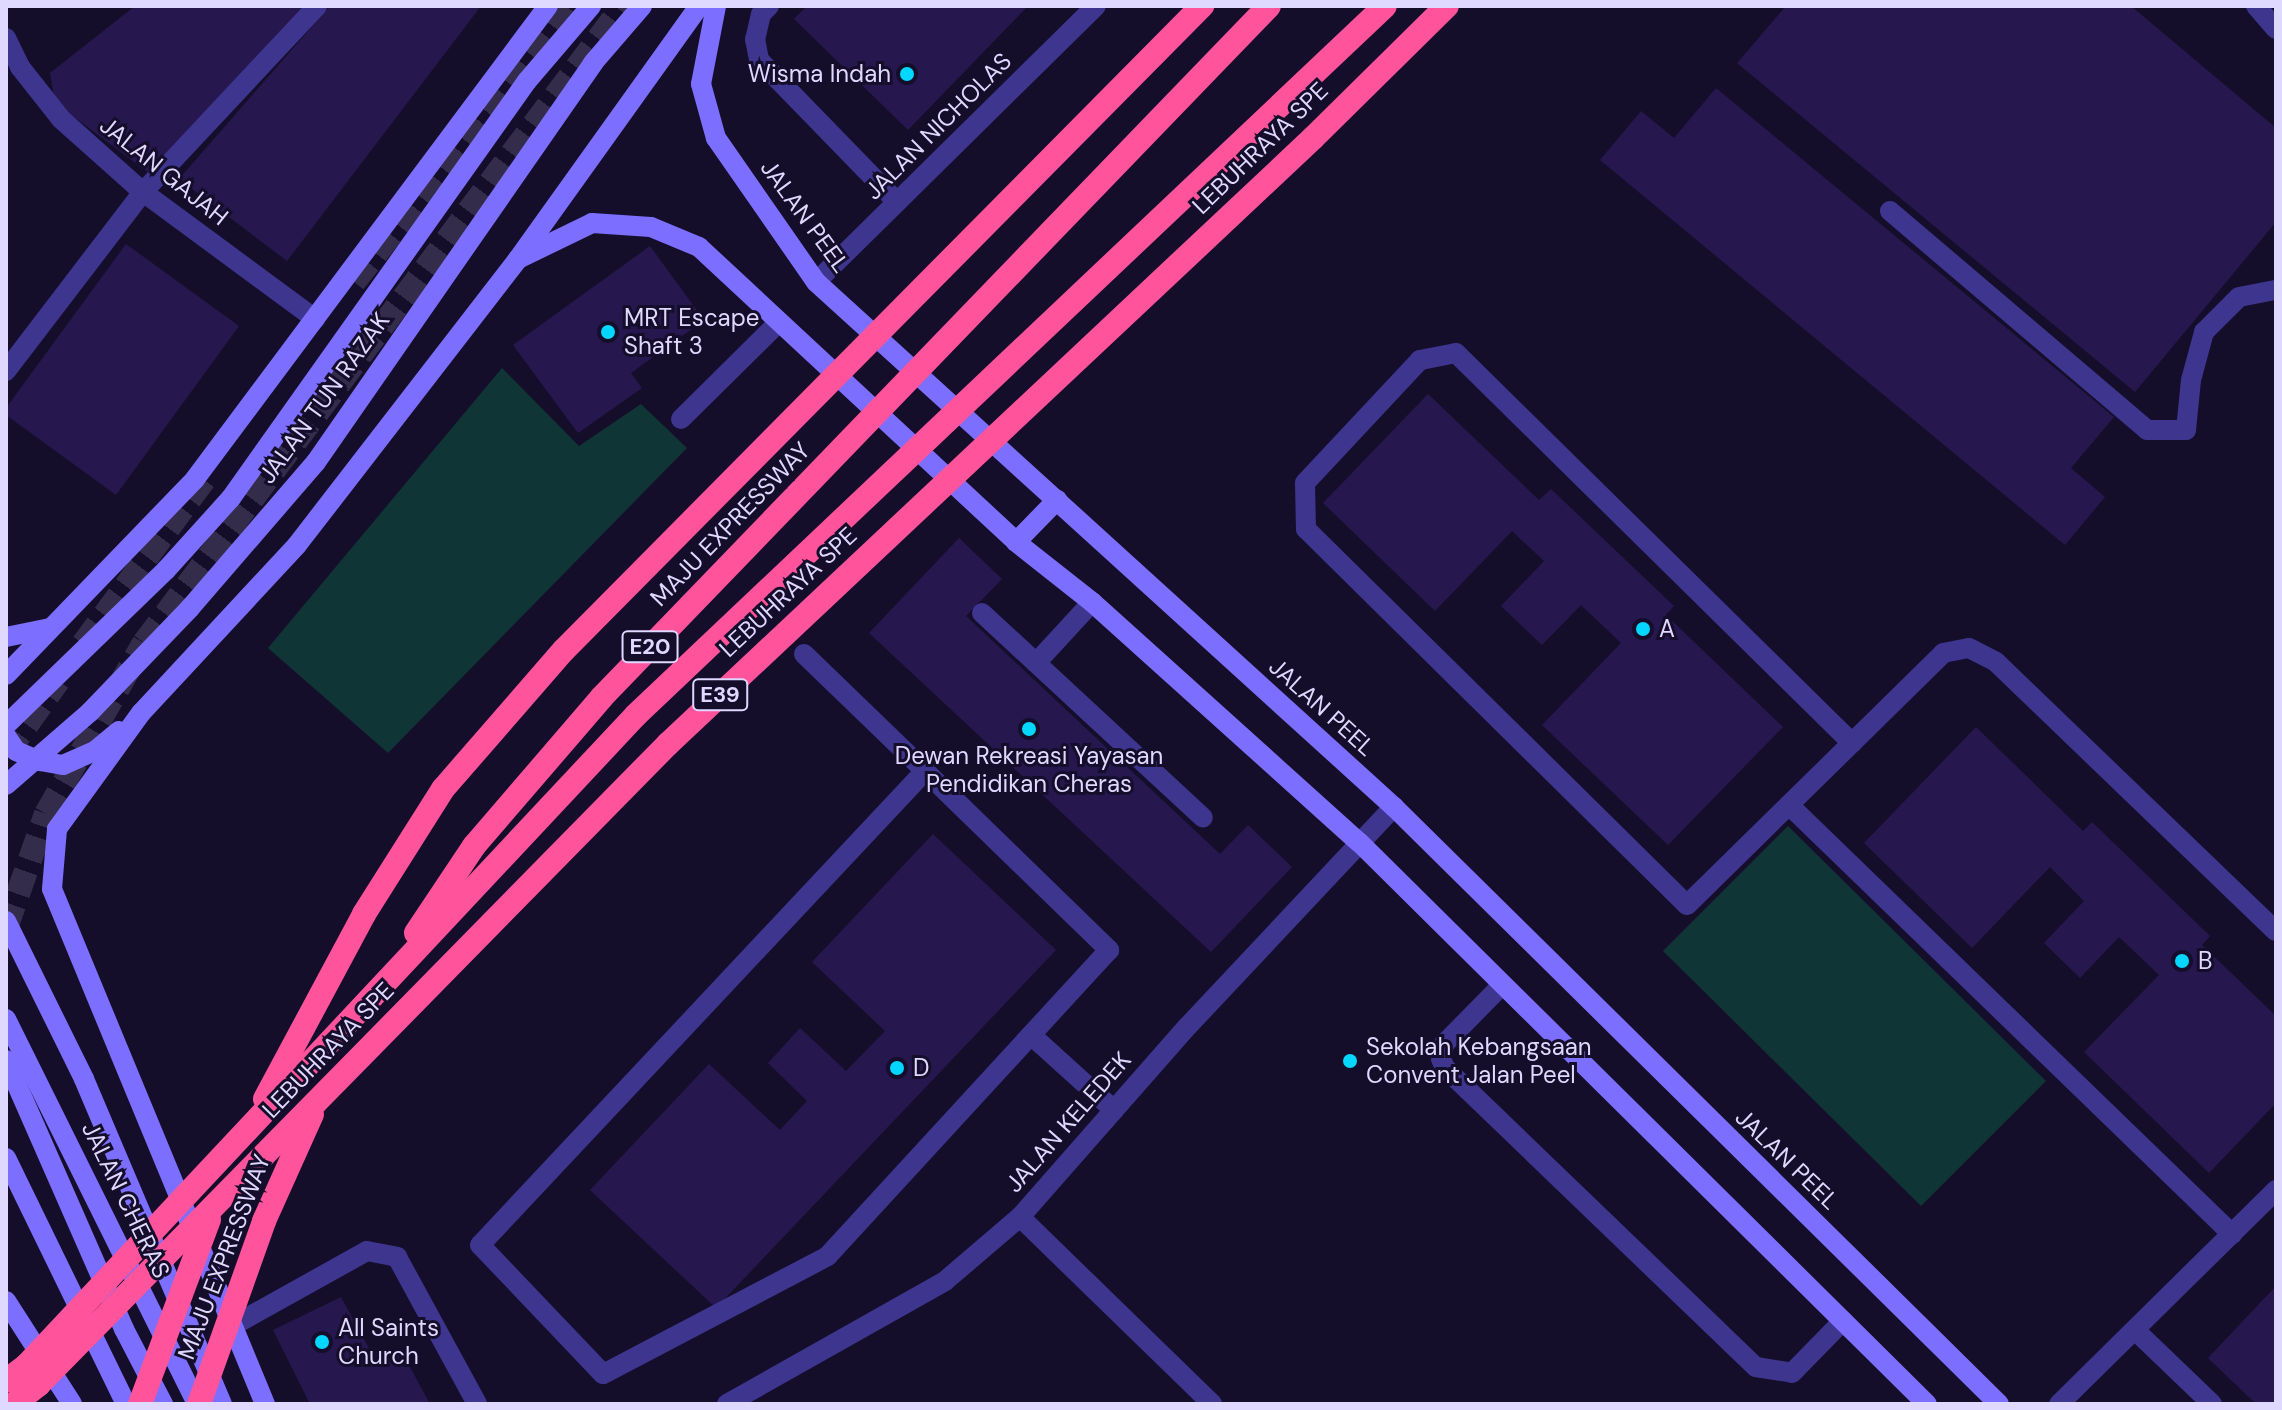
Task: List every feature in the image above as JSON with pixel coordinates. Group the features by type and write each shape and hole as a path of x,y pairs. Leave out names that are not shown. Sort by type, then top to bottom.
{"highway":[{"name":"MAJU EXPRESSWAY","path":"140,1404 183,1279 232,1163 364,914 443,789 564,650 1202,6"},
{"name":"MAJU EXPRESSWAY","path":"198,1404 264,1221 312,1114 401,955 474,846 602,697 1269,6"},
{"name":"LEBUHRAYA SPE","path":"6,1381 26,1366 636,715 1385,6"},
{"name":"LEBUHRAYA SPE","path":"14,1404 38,1385 668,744 1313,138 1447,6"}],"street":[{"path":"6,371 143,192 317,6"},
{"path":"6,675 195,479 548,6"},
{"name":"JALAN TUN RAZAK","path":"6,725 166,570 231,498 527,81 591,6"},
{"name":"JALAN TUN RAZAK","path":"6,785 90,712 170,629 316,462 593,63 642,6"},
{"path":"265,1404 52,889 57,829 141,713 297,545 518,259 699,6"},
{"name":"JALAN PEEL","path":"716,6 701,84 716,138 816,282 1394,807 1999,1404"},
{"path":"769,6 761,14 755,39 759,60 897,202"},
{"name":"JALAN NICHOLAS","path":"816,282 1096,6"},
{"path":"2256,6 2276,29"},
{"name":"JALAN GAJAH","path":"6,38 20,67 61,119 143,192 315,319"},
{"path":"1890,211 2147,430 2186,430 2191,380 2204,332 2239,297 2276,290"},
{"path":"518,259 592,223 651,227 699,247 1016,542 1092,602 1359,842 1927,1404"},
{"path":"681,419 779,322"},
{"path":"1852,743 1456,353 1420,360 1305,483 1306,529 1687,905 1852,743 1943,653 1969,648 1996,662 2276,931"},
{"path":"1016,542 1057,500"},
{"path":"1036,663 1092,602"},
{"path":"982,613 1203,818"},
{"path":"6,637 50,628"},
{"path":"804,654 925,771 1109,950 828,1256 603,1374 480,1245 925,771"},
{"path":"6,736 16,751 40,761 63,765 95,751 141,713"},
{"path":"1789,805 2232,1234"},
{"name":"JALAN KELEDEK","path":"727,1404 945,1281 1020,1217 1114,1110 1394,807"},
{"path":"6,921 84,1079 222,1404"},
{"path":"1502,985 1444,1044 1441,1059 1445,1068 1756,1367 1792,1373 1843,1321"},
{"name":"JALAN CHERAS","path":"6,1019 198,1404"},
{"path":"1031,1035 1114,1110"},
{"name":"JALAN CHERAS","path":"6,1060 124,1329 163,1404"},
{"path":"6,1158 126,1404"},
{"path":"2059,1404 2276,1190"},
{"path":"1020,1217 1212,1404"},
{"path":"234,1325 367,1251 397,1257 477,1404"},
{"path":"6,1301 72,1404"},
{"path":"2136,1331 2212,1404"}],"green space":[{"path":"502,368 579,446 641,404 687,448 388,753 268,648"},
{"path":"1788,826 2046,1081 1921,1206 1663,951"}],"building":[{"path":"135,6 303,6 149,173 55,103 50,73"},
{"path":"330,6 481,6 287,261 179,179"},
{"name":"Wisma Indah","path":"807,6 1028,6 908,130 794,19"},
{"path":"1786,6 2131,6 2276,128 2276,222 2135,392 1737,63"},
{"path":"1716,88 2114,417 2071,468 2105,497 2065,545 1600,160 1641,111 1674,138"},
{"path":"126,244 239,326 116,495 6,415 6,408"},
{"name":"MRT Escape Shaft 3","path":"650,246 704,320 631,373 642,388 578,433 513,345"},
{"name":"A","path":"1428,394 1539,500 1551,489 1674,606 1666,615 1783,727 1668,845 1542,725 1621,643 1581,605 1542,645 1501,606 1544,561 1512,531 1435,611 1323,503"},
{"name":"Dewan Rekreasi Yayasan Pendidikan Cheras","path":"959,538 1002,579 966,616 1220,854 1248,825 1292,867 1211,952 869,633"},
{"name":"B","path":"1976,727 2083,831 2092,822 2210,936 2202,945 2276,1016 2276,1103 2209,1173 2084,1052 2159,975 2119,937 2080,978 2044,943 2084,901 2050,867 1972,948 1864,843"},
{"name":"D","path":"933,834 1056,950 716,1308 590,1190 709,1064 780,1130 807,1101 768,1063 800,1028 846,1071 885,1031 812,962"},
{"path":"2276,1286 2276,1404 2256,1404 2208,1358"},
{"name":"All Saints Church","path":"341,1297 377,1363 403,1354 430,1404 310,1404 273,1330"}],"tunnel":[{"path":"354,282 569,6"},
{"path":"6,928 46,814 144,643 623,6"},
{"path":"83,644 206,477"},
{"path":"6,754 58,681"}],"place":[{"name":"Wisma Indah","path":"907,74"},
{"name":"MRT Escape Shaft 3","path":"608,332"},
{"name":"A","path":"1643,629"},
{"name":"Dewan Rekreasi Yayasan Pendidikan Cheras","path":"1029,729"},
{"name":"B","path":"2182,961"},
{"name":"Sekolah Kebangsaan Convent Jalan Peel","path":"1350,1061"},
{"name":"D","path":"897,1068"},
{"name":"All Saints Church","path":"322,1342"}]}
